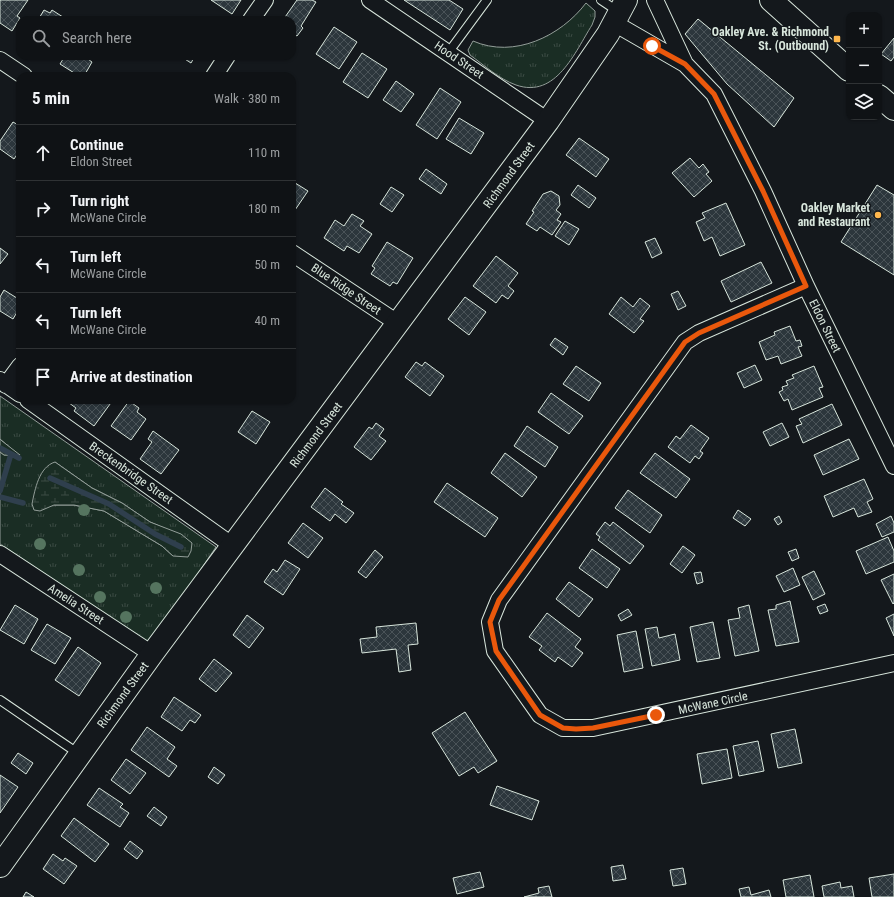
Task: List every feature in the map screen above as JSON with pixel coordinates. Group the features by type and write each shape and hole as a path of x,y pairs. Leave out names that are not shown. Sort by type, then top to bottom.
{"street":[{"path":"254,16 265,0"},
{"name":"Hood Street","path":"370,0 548,121"},
{"name":"Eldon Street","path":"655,0 685,64"},
{"path":"771,0 846,67"},
{"name":"Eldon Street","path":"620,12 685,64 714,94 763,191 806,286 894,466"},
{"name":"Richmond Street","path":"1,864 152,654 399,324 548,121 620,12"},
{"path":"0,60 18,72"},
{"path":"217,72 224,60"},
{"path":"882,99 894,109"},
{"name":"Blue Ridge Street","path":"296,256 399,324"},
{"name":"McWane Circle","path":"806,286 699,333 685,342 499,600 490,622 496,651 540,715 563,728 576,729 593,728 894,663"},
{"path":"16,370 3,382 16,391"},
{"name":"Breckenbridge Street","path":"34,404 233,546"},
{"name":"Amelia Street","path":"0,554 152,654"}],"lane":[{"path":"448,52 487,0"},
{"path":"602,0 620,12"},
{"path":"0,700 80,755"}],"green space":[{"path":"586,3 595,11 595,17 592,25 579,48 563,70 553,79 542,85 530,88 516,85 498,76 470,55 468,50 473,41 489,46 504,47 520,46 536,41 564,25 576,15"},
{"path":"0,396 216,547 150,644 0,544 0,452 4,455 19,455 0,439","holes":["55,462 92,488 122,503 150,522 164,528 173,556 162,546 104,511 74,505 54,505"]},
{"path":"0,439 20,455 4,455 0,452"},
{"path":"55,462 92,488 122,503 150,522 181,534 192,543 191,551 188,557 173,556 162,546 104,511 74,505 54,505 40,511 34,510 32,504 41,474"}],"building":[{"path":"0,0 28,0 16,16 16,24 12,31 0,23"},
{"path":"211,0 241,0 232,14"},
{"path":"297,0 312,0 316,2 301,26 303,28 297,36 296,16 286,16"},
{"path":"404,0 449,0 463,9 450,30"},
{"path":"44,10 50,13 52,10 61,16 40,16"},
{"path":"698,19 794,98 774,127 727,84 685,34"},
{"path":"334,27 357,42 339,69 316,54"},
{"path":"894,38 894,57 891,61 882,55"},
{"path":"362,53 387,69 368,98 343,82"},
{"path":"62,60 89,60 92,62 86,72 73,72 60,64"},
{"path":"396,81 414,94 401,112 383,100"},
{"path":"440,88 461,102 437,139 416,125"},
{"path":"459,118 484,133 471,154 446,139"},
{"path":"13,122 16,124 16,156 14,159 0,149 0,141"},
{"path":"579,138 609,159 596,177 566,155"},
{"path":"690,158 699,168 703,164 709,172 706,174 712,181 694,197 672,173"},
{"path":"426,169 447,184 441,194 419,179"},
{"path":"296,184 308,191 296,209"},
{"path":"578,185 596,198 589,208 571,195"},
{"path":"877,185 894,195 894,275 841,242"},
{"path":"391,187 404,195 392,212 380,204"},
{"path":"551,191 559,196 560,205 556,210 561,214 557,220 561,222 552,235 540,227 537,231 526,224 543,194"},
{"path":"726,203 745,245 720,256 712,237 704,241 696,222 705,218 702,213"},
{"path":"352,214 364,221 360,226 372,234 359,253 347,246 344,251 324,238 335,220 344,226"},
{"path":"565,221 579,229 569,245 555,236"},
{"path":"655,238 662,253 652,258 645,242"},
{"path":"387,242 413,258 397,284 393,282 390,286 371,274 375,268 372,266"},
{"path":"0,248 8,254 0,264"},
{"path":"496,256 518,273 508,286 514,291 508,299 502,295 496,303 473,286"},
{"path":"761,262 772,283 731,302 721,281"},
{"path":"4,290 16,298 16,314 13,319 0,311 0,297"},
{"path":"678,291 686,306 678,310 671,294"},
{"path":"465,297 486,312 469,335 448,319"},
{"path":"621,297 633,307 640,298 650,306 640,319 644,321 634,333 609,314"},
{"path":"790,326 796,341 800,340 802,346 798,347 802,356 781,364 778,356 766,360 759,342 775,335 774,332"},
{"path":"555,338 568,347 563,355 550,345"},
{"path":"416,362 422,366 425,362 444,376 430,396 405,377"},
{"path":"755,365 762,380 744,388 737,373"},
{"path":"576,366 601,383 589,401 563,384"},
{"path":"814,366 823,387 819,388 823,397 792,410 788,399 784,401 779,392 783,390 782,387 788,385 786,381 794,378 792,375"},
{"path":"551,393 583,416 569,434 538,412"},
{"path":"70,404 110,404 94,426 74,411 76,408"},
{"path":"127,404 133,404 139,408 137,412 146,419 131,440 111,426"},
{"path":"832,404 842,425 803,443 796,426 802,424 799,419"},
{"path":"252,411 270,422 256,444 238,432"},
{"path":"376,423 384,429 379,436 386,441 371,460 354,447 369,427 372,429"},
{"path":"782,423 789,437 770,446 763,432"},
{"path":"691,425 709,438 700,451 703,453 699,459 695,456 690,463 668,447 676,436 680,439"},
{"path":"527,426 558,447 545,467 514,446"},
{"path":"153,431 179,450 161,474 140,459 152,442 148,439"},
{"path":"849,439 859,459 823,475 814,455"},
{"path":"505,453 537,477 522,497 491,473"},
{"path":"655,453 690,479 676,498 640,473"},
{"path":"864,479 873,499 867,502 872,512 858,517 854,508 833,517 824,496"},
{"path":"447,483 498,518 485,537 434,502"},
{"path":"325,488 343,502 341,504 354,513 346,523 335,514 330,521 311,507"},
{"path":"628,490 662,515 650,533 615,508"},
{"path":"738,510 751,519 745,526 733,518"},
{"path":"779,516 782,522 778,525 774,519"},
{"path":"891,516 894,523 894,532 882,537 876,524"},
{"path":"605,522 610,526 613,522 644,546 630,564 598,540 600,537 596,534"},
{"path":"303,523 323,538 308,558 288,543"},
{"path":"888,537 894,551 894,562 866,574 856,551"},
{"path":"683,546 695,555 682,573 670,564"},
{"path":"592,549 620,569 607,588 579,568"},
{"path":"796,549 799,558 792,561 788,552"},
{"path":"375,550 383,557 366,578 358,572"},
{"path":"285,560 300,569 283,595 264,582 273,569 277,572"},
{"path":"793,568 800,585 784,592 776,576"},
{"path":"814,571 825,594 813,600 802,577"},
{"path":"701,572 703,582 697,584 694,573"},
{"path":"894,574 894,603 893,604 881,580"},
{"path":"569,582 593,599 579,617 556,599"},
{"path":"790,601 799,642 776,646 768,610 776,609 776,605"},
{"path":"825,604 828,611 820,614 817,607"},
{"path":"15,605 38,619 24,644 0,630"},
{"path":"749,605 759,651 735,656 728,620 740,618 738,608"},
{"path":"628,609 632,615 621,621 618,615"},
{"path":"547,613 581,639 575,647 583,653 572,667 558,657 555,662 539,650 542,646 529,637"},
{"path":"894,614 894,636 886,618"},
{"path":"247,615 264,628 249,648 233,635"},
{"path":"713,622 720,658 697,662 690,627"},
{"path":"416,623 418,644 408,645 411,670 399,672 396,649 362,653 360,639 377,637 376,627"},
{"path":"47,624 71,638 55,664 31,650"},
{"path":"657,627 659,638 675,634 680,660 652,666 645,629"},
{"path":"636,631 643,668 624,672 617,635"},
{"path":"78,647 101,663 79,696 55,680"},
{"path":"214,659 232,673 216,692 199,679"},
{"path":"174,697 201,715 195,723 190,720 182,731 161,717"},
{"path":"465,712 497,761 478,773 474,767 459,776 432,733"},
{"path":"147,727 175,747 167,759 177,766 169,777 131,750"},
{"path":"795,729 802,763 778,768 771,734"},
{"path":"758,741 764,771 739,776 733,746"},
{"path":"727,749 732,778 702,784 697,754"},
{"path":"18,753 33,763 26,774 11,763"},
{"path":"126,759 146,773 130,794 111,780"},
{"path":"214,767 225,775 218,784 208,777"},
{"path":"0,775 18,787 0,813"},
{"path":"497,786 539,801 532,820 490,805"},
{"path":"99,788 123,804 120,807 129,813 120,827 87,805"},
{"path":"154,807 167,817 161,826 147,816"},
{"path":"74,818 109,844 95,862 61,836"},
{"path":"130,841 143,851 137,859 124,849"},
{"path":"53,854 63,861 65,858 77,866 64,884 43,869"},
{"path":"623,865 626,879 613,881 611,867"},
{"path":"683,868 686,884 673,886 670,870"},
{"path":"480,872 484,887 457,894 453,878"},
{"path":"894,874 894,897 872,897 869,878"},
{"path":"810,875 814,897 786,897 783,880"},
{"path":"840,882 841,888 852,886 854,897 824,897 822,886"},
{"path":"549,886 552,897 524,897 539,893 538,888"},
{"path":"749,887 751,895 769,890 771,897 741,897 739,889"},
{"path":"26,892 34,897 23,897"}],"waterway":[{"path":"0,448 19,458"},
{"path":"0,491 11,454"},
{"path":"50,478 109,504 155,534 181,547"},
{"path":"0,497 23,503"}],"place":[{"name":"Oakley Ave. & Richmond St. (Outbound)","path":"837,39"},
{"name":"Oakley Market and Restaurant","path":"878,215"}],"route":[{"path":"652,46 685,64 714,94 763,191 806,286 729,319 699,333 685,342 667,370 499,600 493,611 490,622 496,651 540,715 554,724 563,728 593,728 656,715"}]}
